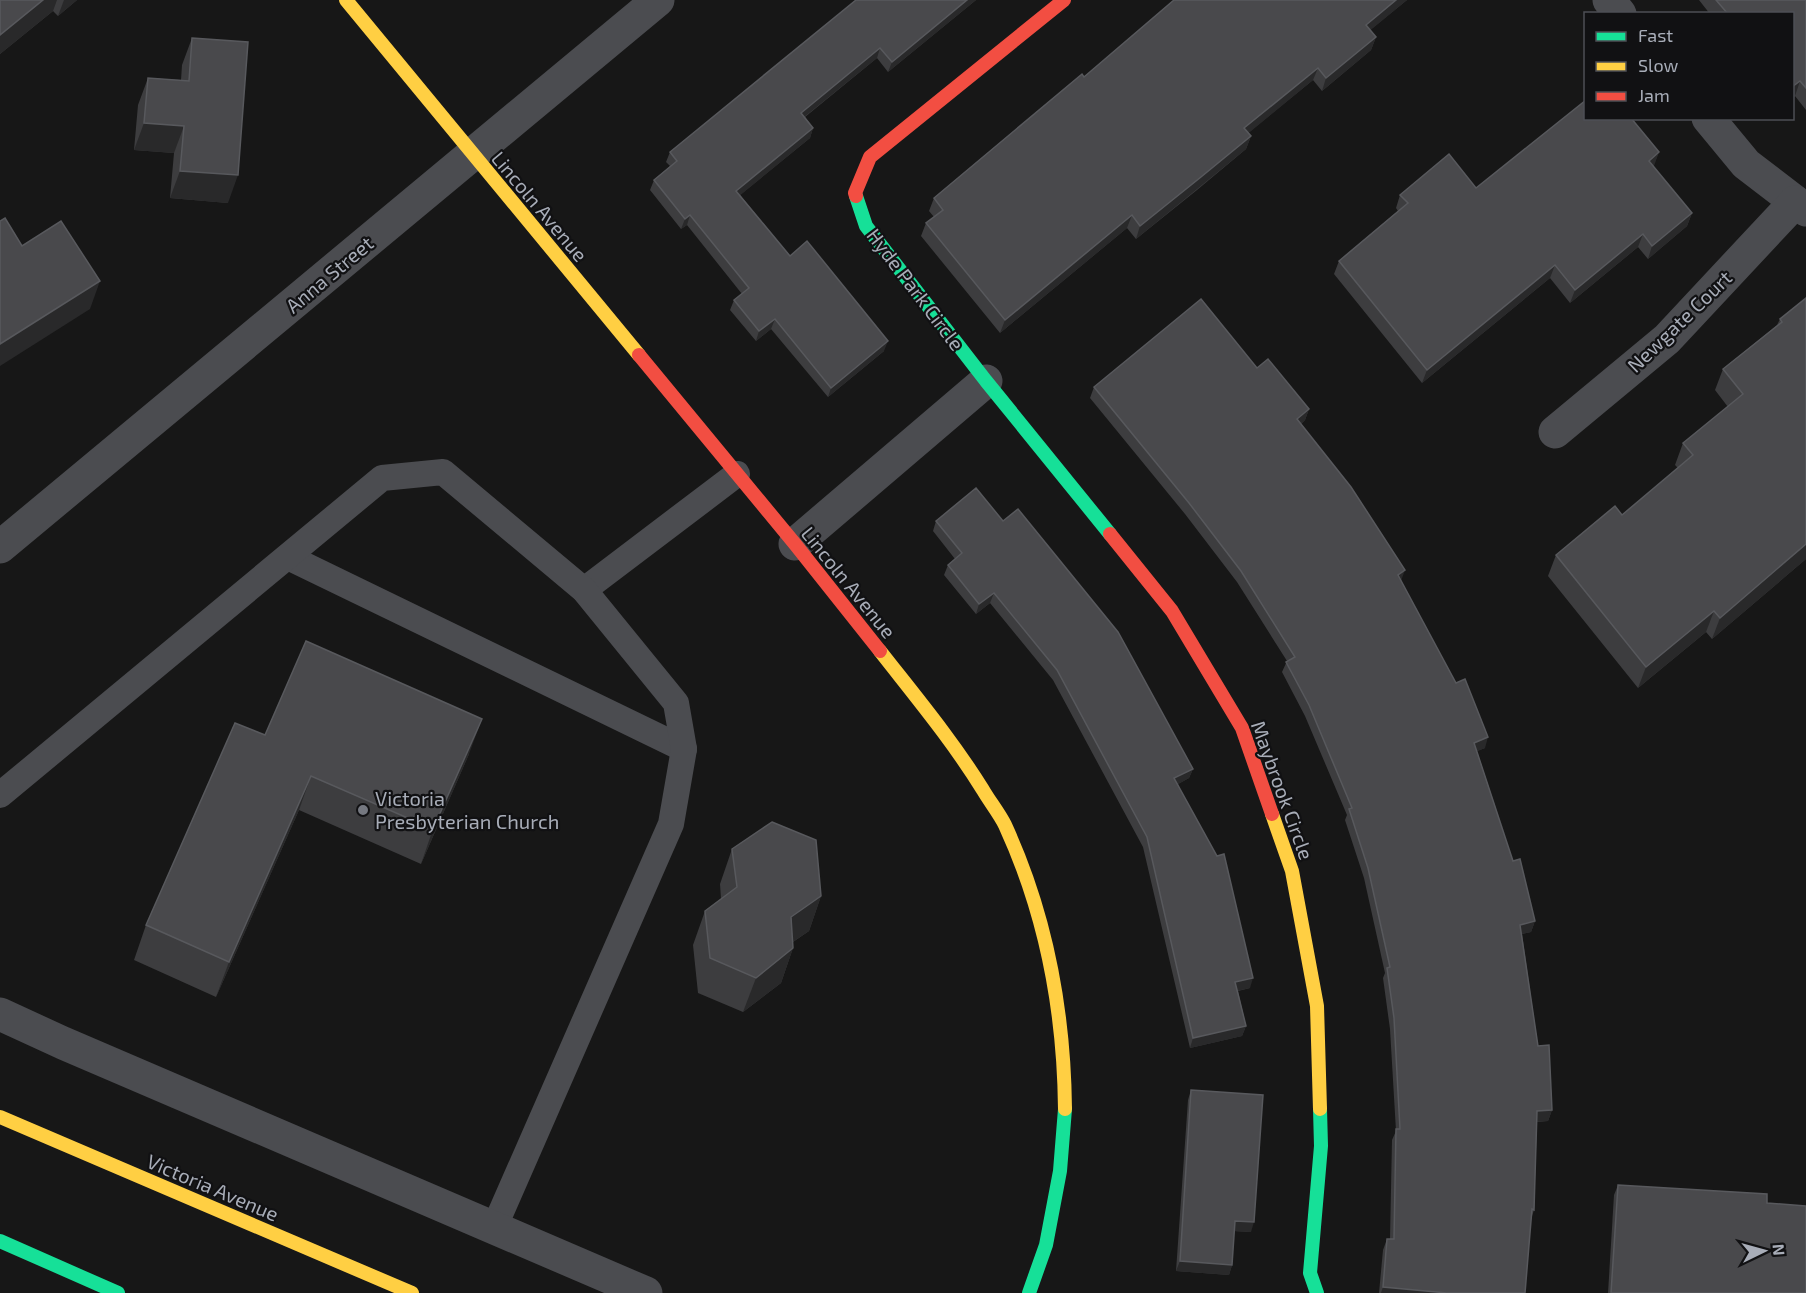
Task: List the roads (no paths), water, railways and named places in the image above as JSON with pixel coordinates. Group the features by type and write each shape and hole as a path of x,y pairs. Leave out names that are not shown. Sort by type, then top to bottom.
{"street":[{"name":"Lincoln Avenue","path":"345,0 795,544 960,751 1004,824 1033,897 1052,968 1063,1043 1065,1108 1060,1171 1048,1234 1029,1293"},
{"name":"Anna Street","path":"0,547 658,0"},
{"name":"Hyde Park Circle","path":"986,381 866,226 855,193 870,157 1064,0"},
{"path":"1609,0 1618,12"},
{"path":"1710,120 1746,164 1800,206"},
{"name":"Newgate Court","path":"1555,432 1667,339 1800,206"},
{"path":"795,544 986,381"},
{"name":"Maybrook Circle","path":"986,381 1172,611 1242,728 1292,871 1317,1006 1321,1146 1310,1273 1317,1293"},
{"path":"0,1014 646,1293"},
{"name":"Victoria Avenue","path":"0,1117 412,1293"},
{"path":"0,1241 118,1293"}],"lane":[{"path":"0,795 382,478 443,472 584,590 676,703 684,749 671,824 494,1228"},
{"path":"584,590 737,474"},
{"path":"288,557 684,749"}],"place":[{"name":"Victoria Presbyterian Church","path":"363,810"}]}
